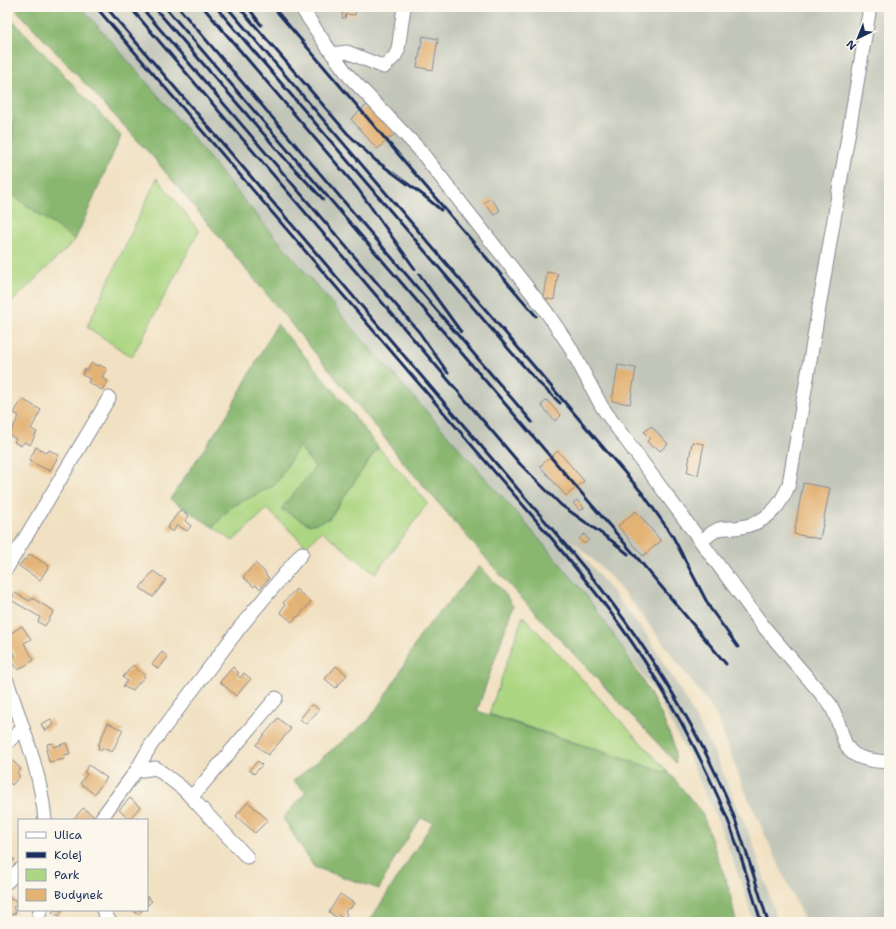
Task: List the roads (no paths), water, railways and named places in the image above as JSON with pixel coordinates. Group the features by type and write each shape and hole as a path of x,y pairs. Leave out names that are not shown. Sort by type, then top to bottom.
{"street":[{"path":"301,7 332,54 348,75 418,148 545,310 569,345 602,406 764,627 830,704 835,713 846,747 850,752 861,758 878,762 889,762"},
{"path":"332,54 347,52 384,67 395,56 398,50 404,7"},
{"path":"701,541 718,530 743,527 762,520 781,502 790,484 870,7"},
{"path":"7,568 109,398"},
{"path":"101,819 136,771 151,745 241,626 302,553"},
{"path":"7,681 38,779 45,819"},
{"path":"190,796 196,792 276,698"},
{"path":"7,743 23,728"},
{"path":"136,771 156,768 182,788 247,857"},
{"path":"7,882 18,871"},
{"path":"38,922 40,911"},
{"path":"103,911 110,922"}],"railway":[{"path":"96,7 553,540 619,624 652,672 681,722 707,773 731,829 761,922"},
{"path":"106,7 558,536 597,583 626,622 673,694 714,770 738,827 768,922"},
{"path":"130,7 520,464 561,505 628,554"},
{"path":"141,7 419,332 448,373"},
{"path":"154,7 287,161 323,199"},
{"path":"165,7 639,560 726,664"},
{"path":"178,7 532,422"},
{"path":"203,7 358,189 415,269"},
{"path":"216,7 512,353 538,382 560,403"},
{"path":"227,7 643,494 672,535 710,608 738,647"},
{"path":"239,7 347,133 375,160 441,210"},
{"path":"248,7 261,25"},
{"path":"273,7 536,316"},
{"path":"419,274 461,332"}]}
